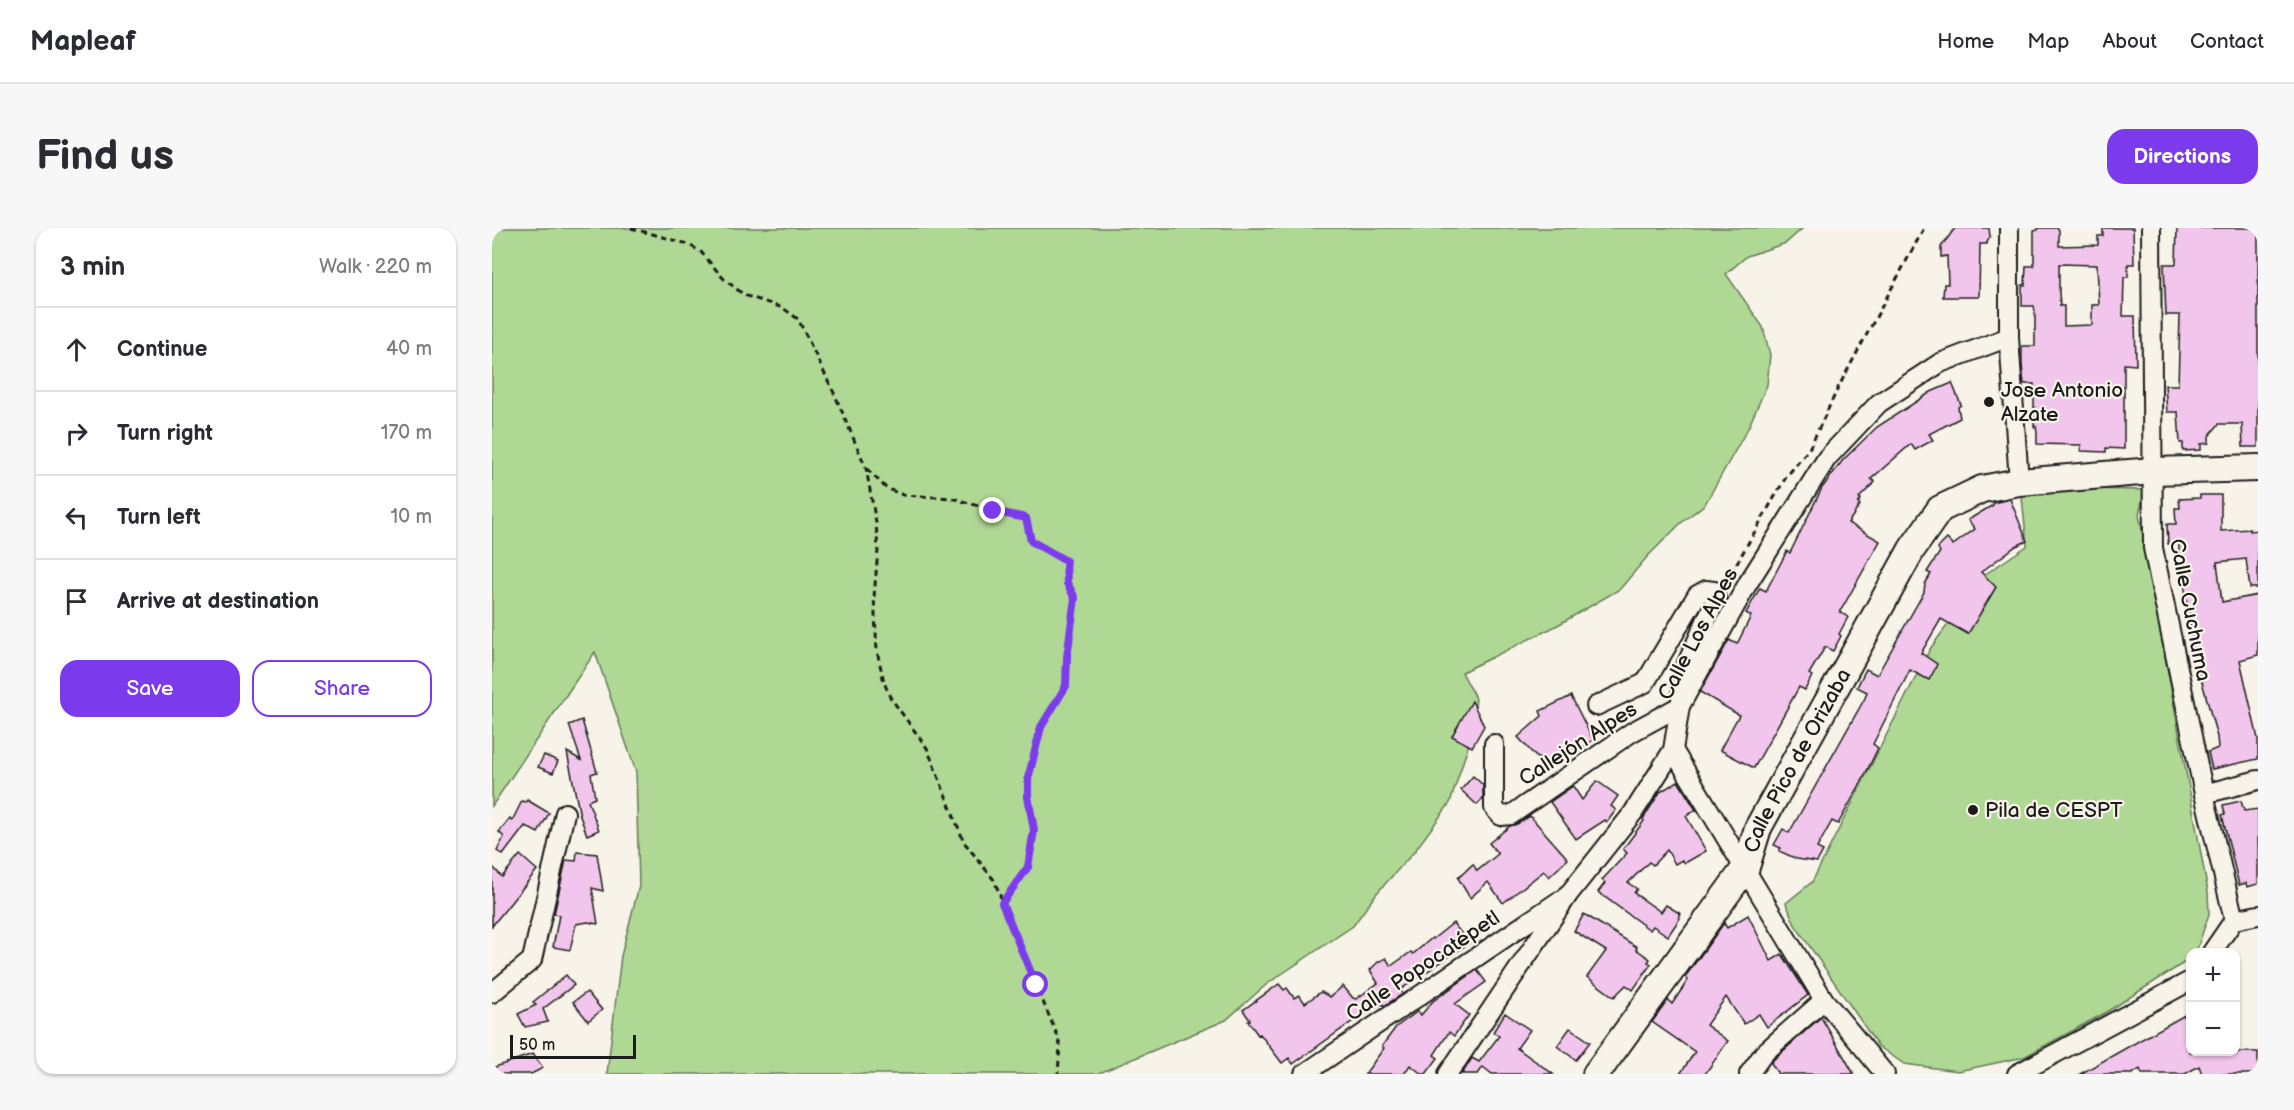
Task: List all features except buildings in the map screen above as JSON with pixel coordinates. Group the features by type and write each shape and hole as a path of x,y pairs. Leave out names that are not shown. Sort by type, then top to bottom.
{"street":[{"path":"2009,228 2009,338 2019,482"},
{"name":"Calle Cuchuma","path":"2151,228 2153,548 2234,920"},
{"name":"Calle Los Alpes","path":"1448,1074 1568,895 1633,813 1674,750 1680,706 1748,583 1827,458 1879,403 1940,363 2009,338"},
{"name":"Calle Pico de Orizaba","path":"1596,1074 1746,867 1758,828 1912,549 1940,509 1982,489 2019,482 2153,471 2258,468"},
{"path":"1596,706 1645,683 1697,595 1706,590 1714,591 1716,599 1683,672 1680,706"},
{"name":"Callejón Alpes","path":"1494,744 1494,808 1501,816 1511,815 1632,732 1680,706"},
{"path":"1674,750 1824,1000 1883,1072"},
{"path":"2205,794 2258,780"},
{"path":"492,993 532,960 565,813"},
{"name":"Calle Popocatépetl","path":"1304,1074 1568,895"},
{"path":"2215,948 2234,920 2258,915"},
{"path":"2017,1074 2186,983"},
{"path":"1749,1074 1764,1053 1824,1000"}],"path":[{"path":"631,228 688,244 701,252 723,278 744,295 783,308 798,319 836,395 866,468 877,532 878,550 874,597 877,651 884,682 890,696 927,748 964,842 994,880 1058,1037 1060,1045 1058,1074"},
{"path":"1716,599 1786,477 1809,448 1924,228"},
{"path":"866,468 886,488 903,495 951,498 1026,518 1031,541 1066,561 1067,583 1075,598 1067,657 1066,686 1041,727 1028,779 1028,797 1034,830 1028,867 1002,903"}],"green space":[{"path":"492,228 1803,228 1786,243 1747,256 1726,274 1763,327 1770,355 1767,385 1748,428 1705,504 1681,523 1647,557 1620,589 1556,626 1462,672 1476,699 1471,737 1450,803 1414,852 1376,894 1353,926 1267,984 1226,1020 1097,1074 607,1074 621,956 639,886 636,772 595,652 492,806"},
{"path":"2021,488 2145,490 2139,514 2208,892 2209,914 2197,948 2186,948 2186,962 2105,1013 2024,1057 1958,1071 1904,1064 1878,1046 1795,925 1786,903 1812,882 1930,649 1984,575 2027,546"}],"place":[{"name":"Jose Antonio Alzate","path":"1989,402"},
{"name":"Pila de CESPT","path":"1973,810"}],"route":[{"path":"993,511 1026,518 1031,541 1066,561 1067,583 1075,598 1067,657 1066,686 1041,727 1028,779 1028,797 1034,830 1028,867 1002,903 1036,985"}]}
